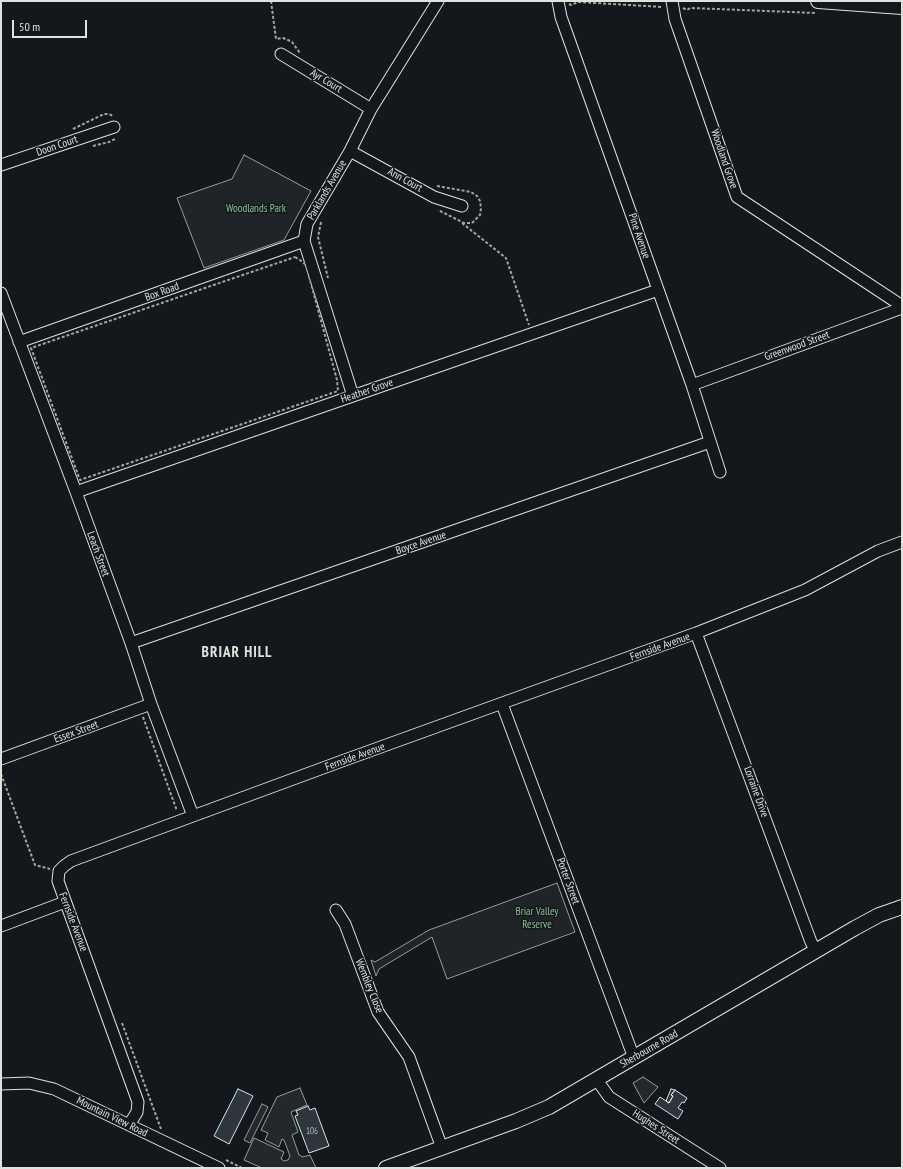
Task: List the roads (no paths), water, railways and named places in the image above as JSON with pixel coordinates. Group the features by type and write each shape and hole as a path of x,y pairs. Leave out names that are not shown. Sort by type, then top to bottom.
{"main road":[{"path":"818,7 860,2 902,7"},
{"name":"Sherbourne Road","path":"386,1168 538,1112 558,1102 866,922 902,907"}],"street":[{"name":"Parklands Avenue","path":"304,241 307,224 350,150 371,109 438,1"},
{"name":"Pine Avenue","path":"563,2 561,17 692,384 720,472"},
{"name":"Woodland Grove","path":"672,4 675,19 737,197 902,307"},
{"name":"Ayr Court","path":"280,54 371,109"},
{"name":"Doon Court","path":"1,165 114,127"},
{"name":"Ann Court","path":"350,150 434,197 462,206"},
{"name":"Box Road","path":"20,342 304,241"},
{"path":"304,241 353,396"},
{"name":"Heather Grove","path":"76,492 658,290"},
{"name":"Leach Street","path":"1,293 76,492 191,812"},
{"name":"Greenwood Street","path":"692,384 902,307"},
{"name":"Boyce Avenue","path":"131,643 710,442"},
{"name":"Fernside Avenue","path":"129,1125 137,1112 138,1102 58,882 59,871 64,866 71,861 191,812 502,704 696,633 805,590 878,551 902,542"},
{"name":"Lorraine Drive","path":"696,633 808,934 816,951"},
{"name":"Essex Street","path":"1,759 151,704"},
{"name":"Porter Street","path":"502,704 634,1058"},
{"path":"1,926 65,902"},
{"name":"Wembley Close","path":"336,910 345,924 378,1012 409,1056 442,1148"},
{"name":"Hughes Street","path":"597,1080 609,1097 720,1168"},
{"name":"Mountain View Road","path":"1,1084 29,1083 46,1086 219,1168"}],"district":[{"name":"BRIAR HILL","path":"237,653"}],"park label":[{"name":"Woodlands Park","path":"256,209"},
{"name":"Briar Valley Reserve","path":"537,918"}]}
